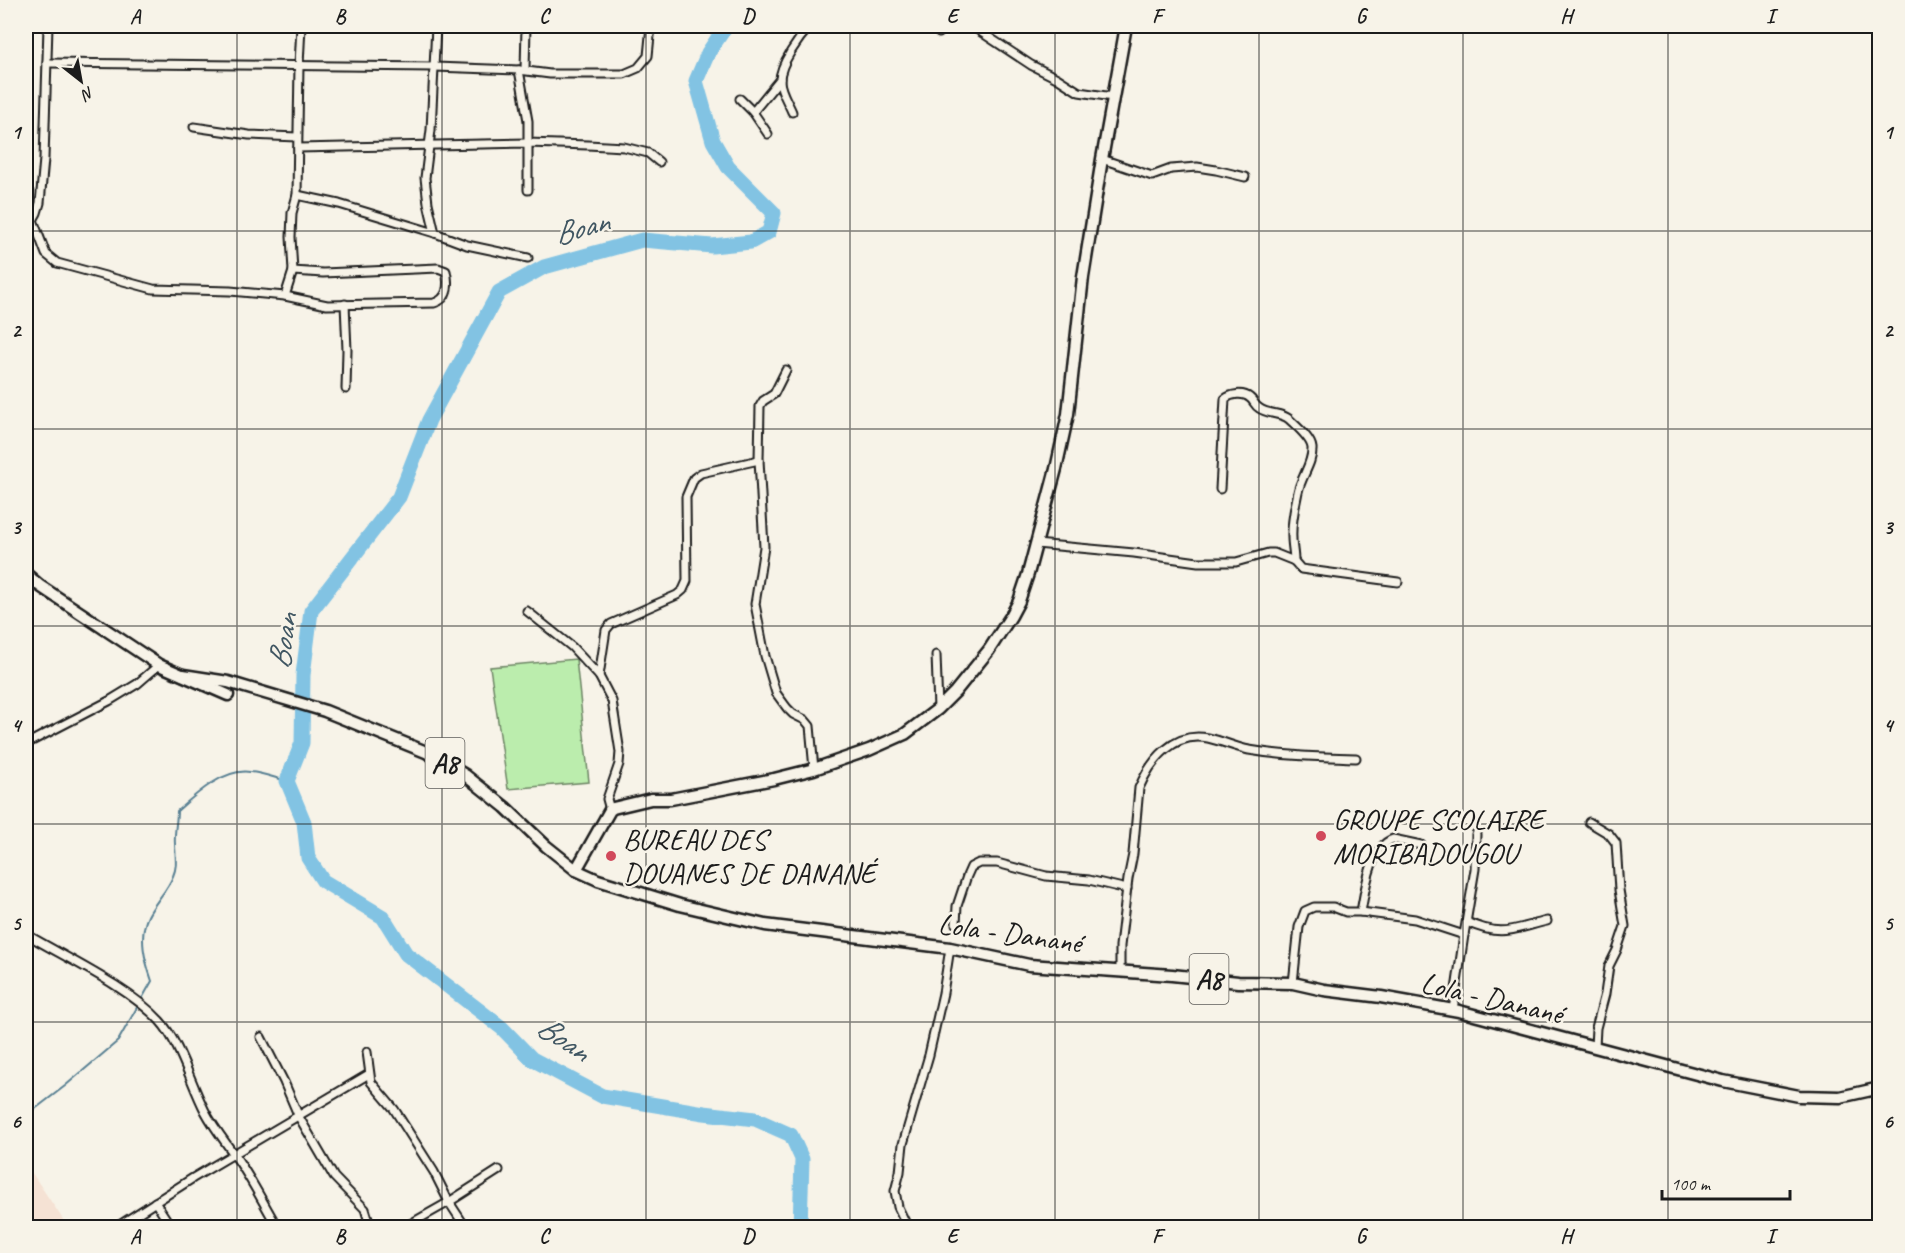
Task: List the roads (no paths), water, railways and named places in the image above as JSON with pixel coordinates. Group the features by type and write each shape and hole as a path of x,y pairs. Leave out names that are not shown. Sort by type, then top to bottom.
{"main road":[{"path":"576,870 610,810 651,799 671,799 814,770 869,750 905,734 938,709 955,693 989,650 1011,616 1022,592 1056,469 1071,396 1083,277 1126,26"},
{"name":"Lola - Danané","path":"26,574 40,586 159,665 228,695"},
{"name":"Lola - Danané","path":"183,675 228,682 325,711 426,752 465,775 576,870 598,880 680,905 765,925 950,948 1029,965 1238,982 1293,983 1453,1010 1722,1081 1799,1096 1840,1097 1880,1088"}],"street":[{"path":"26,224 33,220 40,202 48,26"},
{"path":"285,296 293,271 291,237 292,213 297,195 301,26"},
{"path":"435,232 428,203 426,178 436,26"},
{"path":"526,26 522,70 528,121 528,190"},
{"path":"47,63 435,67 522,70 550,74 624,74 645,62 648,56 651,26"},
{"path":"753,112 780,80 786,62 801,36 810,26"},
{"path":"933,26 939,33"},
{"path":"972,26 1079,92 1113,97"},
{"path":"780,80 781,88 792,112"},
{"path":"740,99 753,112 768,134"},
{"path":"194,127 249,135 297,137"},
{"path":"298,148 528,143 624,147 648,153 659,162"},
{"path":"1102,159 1152,176 1171,169 1197,167 1245,177"},
{"path":"297,195 339,204 435,232 467,245 528,258"},
{"path":"33,220 46,254 57,263 153,288 285,296 327,305 439,302 446,294 448,281 444,269 438,268 323,273 293,271"},
{"path":"345,304 346,389"},
{"path":"786,370 774,394 763,401 760,406 759,460 764,547 755,604 765,656 776,693 793,714 805,720 810,726 814,770"},
{"path":"1220,489 1225,399 1232,394 1247,396 1268,413 1287,417 1312,447 1311,460 1299,489 1293,522 1294,561"},
{"path":"599,676 606,630 612,624 677,595 683,590 687,581 686,497 694,478 701,473 759,460"},
{"path":"1036,544 1134,553 1197,562 1236,562 1274,553 1294,561 1301,569 1398,582"},
{"path":"527,611 572,647 599,676 612,701 619,741 618,764 607,800 610,810"},
{"path":"936,655 938,709"},
{"path":"26,744 109,701 137,684 159,665"},
{"path":"1120,971 1139,788 1143,778 1169,746 1194,737 1207,738 1248,750 1356,758"},
{"path":"1589,822 1609,834 1616,843 1619,890 1625,926 1609,966 1605,994 1596,1028 1595,1047"},
{"path":"1453,1010 1475,869 1476,834"},
{"path":"1361,912 1373,862 1385,843 1393,839 1421,845"},
{"path":"956,924 957,906 967,876 971,867 979,863 997,863 1046,876 1089,880 1127,889"},
{"path":"1293,983 1299,927 1305,911 1318,906 1333,907 1346,912 1415,919 1464,935"},
{"path":"1467,922 1483,929 1508,932 1547,921"},
{"path":"26,934 109,983 148,1010 161,1022 182,1058 205,1112 234,1154 278,1227"},
{"path":"908,1227 898,1207 895,1191 903,1144 929,1055 950,948"},
{"path":"261,1037 299,1117 334,1177 365,1209 371,1227"},
{"path":"367,1052 369,1074 375,1089 394,1109 466,1227"},
{"path":"115,1227 369,1074"},
{"path":"403,1227 449,1202 499,1170"},
{"path":"155,1202 172,1227"}],"waterway":[{"name":"Boan","path":"726,26 708,53 696,81 713,141 728,167 774,213 769,232 751,242 712,246 642,240 544,267 499,292 429,420 399,497 311,611 303,675 302,743 287,781 304,822 308,858 323,881 383,917 406,954 502,1028 532,1059 602,1096 755,1119 791,1135 802,1159 800,1228"},
{"path":"26,1116 118,1041 152,981 145,957 143,932 148,916 168,887 175,872 177,811 210,784 230,774 240,772 264,774 287,781"}],"place":[{"name":"GROUPE SCOLAIRE MORIBADOUGOU","path":"1321,836"},
{"name":"BUREAU DES DOUANES DE DANANÉ","path":"611,856"}]}
